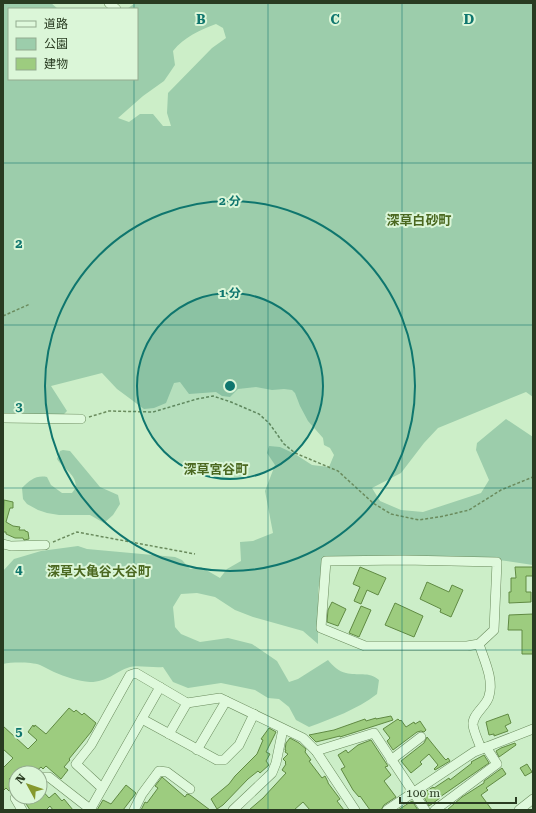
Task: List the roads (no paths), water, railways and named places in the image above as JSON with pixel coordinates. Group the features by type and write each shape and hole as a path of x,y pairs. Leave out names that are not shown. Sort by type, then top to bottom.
{"street":[{"path":"3,418 81,419"},
{"path":"3,544 11,546 45,545"},
{"path":"404,560 497,562 494,630 479,644 467,646 365,646 321,628 326,561 404,560"},
{"path":"435,810 497,764 483,748 473,726 474,720 490,695 490,679 479,644"},
{"path":"102,788 76,764 91,745 130,675 136,673 187,703 220,698 303,738 316,751 355,810"},
{"path":"48,777 90,810 160,687"},
{"path":"197,750 226,700"},
{"path":"169,734 187,703"},
{"path":"142,719 197,750 217,760 224,760 239,745 254,714"},
{"path":"233,810 272,773 276,763 283,728"},
{"path":"387,810 474,752 533,729"},
{"path":"316,751 374,733 424,810"},
{"path":"391,760 421,737"},
{"path":"134,810 142,794 159,771 168,772 190,789"},
{"path":"519,810 533,799"}],"district":[{"name":"深草白砂町","path":"419,220"},
{"name":"深草宮谷町","path":"216,469"},
{"name":"深草大亀谷大谷町","path":"99,571"}]}
